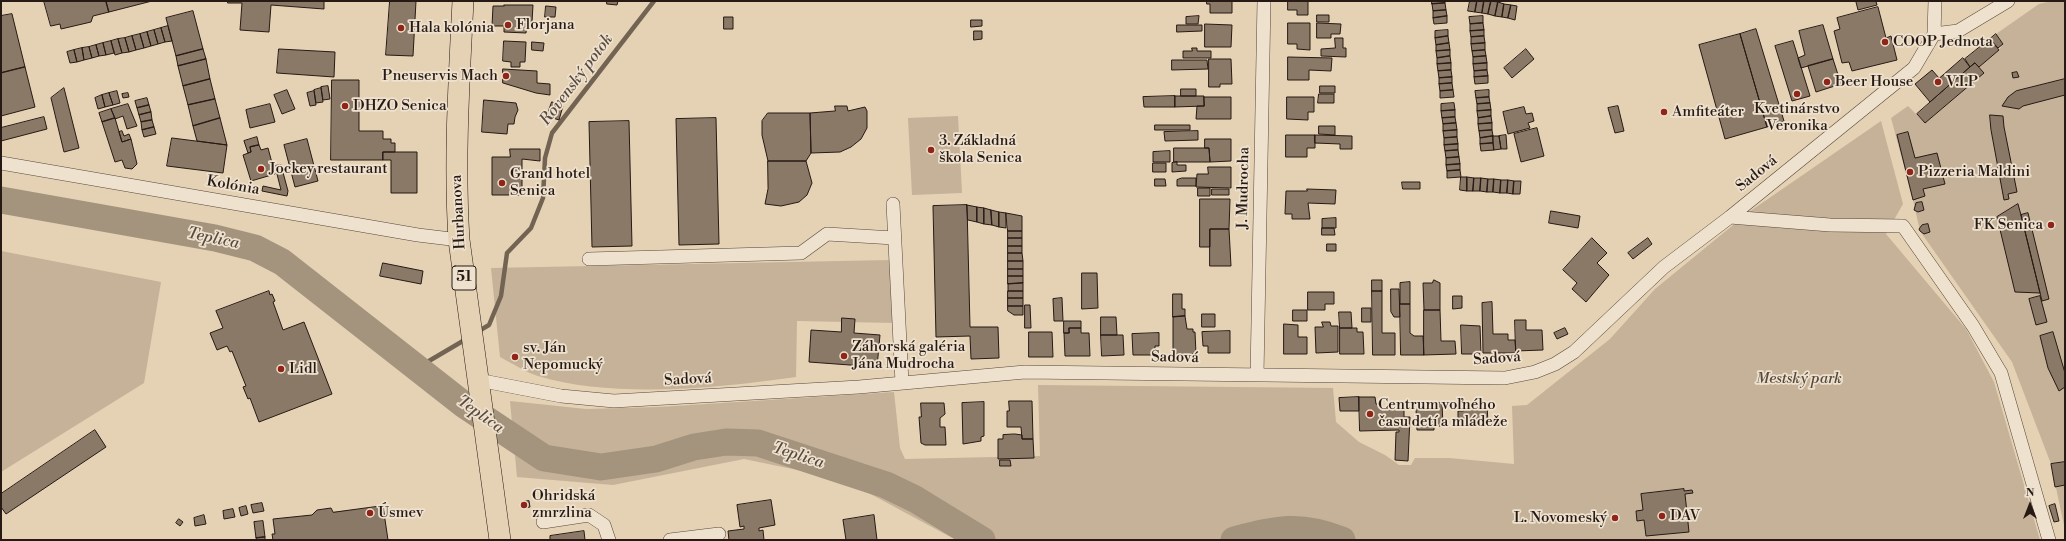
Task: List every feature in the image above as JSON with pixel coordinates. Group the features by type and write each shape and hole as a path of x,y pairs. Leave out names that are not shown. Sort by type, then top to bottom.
{"main road":[{"name":"Hurbanova","path":"463,1 457,110 459,240 500,540"}],"street":[{"name":"J. Mudrocha","path":"1257,375 1264,1"},
{"name":"Sadová","path":"479,388 614,400 902,383 1025,372 1505,378 1535,372 1555,364 1574,352 1664,267 1730,217 1914,68 1934,34 1935,1"},
{"path":"1934,34 1958,31 2008,1"},
{"name":"Kolónia","path":"1,163 404,233 459,240"},
{"path":"893,204 902,383"},
{"path":"1730,217 1830,224 1903,226 1973,326 2001,373 2050,540"},
{"path":"589,259 801,253 827,234 894,238"},
{"path":"544,522 589,515 604,525 609,540"},
{"path":"670,540 719,534"}],"green space":[{"path":"2052,1 2065,1 2065,530 2051,464 2012,362 1920,231 1891,118 1908,106 1925,123 1983,74 1979,67 1999,50 2003,44 1996,34 2039,4"},
{"path":"958,116 962,193 912,195 908,118"},
{"name":"Mestský park","path":"1881,121 1903,204 1886,234 1966,329 1994,382 2040,540 956,540 865,491 812,473 744,459 613,485 517,477 510,401 586,409 659,407 894,392 900,448 905,459 1040,456 1038,385 1333,388 1336,422 1359,442 1385,455 1399,465 1411,465 1415,458 1449,458 1514,464 1512,406 1527,405 1610,339 1655,289 1749,212"},
{"path":"1,251 161,282 144,383 1,472"},
{"path":"890,260 896,323 797,321 796,377 701,388 633,389 600,387 568,383 538,376 523,370 500,357 491,268"}],"building":[{"path":"44,1 106,1 109,12 93,16 91,22 61,29 60,24 51,26"},
{"path":"106,1 152,1 109,12"},
{"path":"228,1 324,1 324,9 271,5 269,32 240,30 242,3 228,3"},
{"name":"Hala kolónia","path":"390,1 416,1 413,56 386,55"},
{"path":"607,1 618,1 617,5 607,4"},
{"path":"1207,1 1232,1 1232,13 1210,13 1210,4 1207,4"},
{"path":"1288,1 1308,1 1308,15 1297,15 1297,10 1288,10"},
{"path":"1432,1 1445,1 1445,3 1432,4"},
{"path":"1470,1 1477,1 1475,12 1468,11"},
{"path":"1477,1 1484,1 1482,13 1475,12"},
{"path":"1484,1 1491,1 1488,14 1482,13"},
{"path":"1491,1 1498,2 1495,16 1488,14"},
{"path":"1876,1 1877,5 1858,10 1856,2"},
{"path":"1498,2 1504,4 1502,17 1495,16"},
{"path":"1445,3 1446,10 1433,11 1432,4"},
{"path":"1504,4 1511,5 1508,18 1502,17"},
{"path":"533,5 532,22 527,22 526,33 504,32 504,26 492,26 493,6"},
{"path":"1511,5 1517,6 1515,20 1508,18"},
{"path":"546,6 556,7 555,17 545,17"},
{"path":"1878,7 1886,38 1891,36 1897,60 1852,71 1849,62 1842,63 1834,31 1840,29 1837,18"},
{"path":"1446,10 1447,16 1433,18 1433,11"},
{"path":"193,11 203,49 176,56 166,18"},
{"path":"12,14 25,67 1,73 1,16"},
{"path":"1317,15 1329,15 1329,22 1317,22"},
{"path":"1199,16 1198,24 1186,24 1186,17"},
{"path":"1447,16 1447,23 1434,24 1433,18"},
{"path":"1483,16 1483,23 1470,24 1469,17"},
{"path":"724,17 733,17 733,29 724,29"},
{"path":"971,20 982,20 982,26 971,27"},
{"path":"1288,23 1310,23 1310,50 1297,49 1297,44 1288,44"},
{"path":"1317,23 1341,24 1340,34 1331,34 1331,38 1317,38"},
{"path":"1483,23 1484,30 1470,31 1470,24"},
{"path":"1205,24 1232,25 1231,47 1205,47"},
{"path":"1177,25 1202,25 1202,31 1177,32"},
{"path":"1823,25 1833,59 1801,68 1798,58 1805,55 1799,31"},
{"path":"168,26 172,41 165,42 161,28"},
{"path":"161,28 165,42 158,44 154,30"},
{"path":"1756,29 1784,121 1767,127 1740,34"},
{"path":"154,30 158,44 151,46 147,32"},
{"path":"1448,30 1448,36 1435,38 1435,31"},
{"path":"1484,30 1484,36 1471,37 1470,31"},
{"path":"974,31 982,31 982,39 974,40"},
{"path":"147,32 151,46 144,48 140,34"},
{"path":"140,34 144,48 136,50 132,36"},
{"path":"1740,34 1767,127 1725,139 1699,45"},
{"path":"1996,34 2003,44 1998,48 1990,39"},
{"path":"132,36 136,50 129,52 125,38"},
{"path":"1448,36 1449,43 1436,45 1435,38"},
{"path":"1484,36 1485,43 1471,44 1471,37"},
{"path":"125,38 129,52 122,53 118,39"},
{"path":"1335,38 1343,38 1343,48 1346,48 1346,57 1321,56 1321,49 1335,48"},
{"path":"118,39 122,53 115,55 111,41"},
{"path":"1990,39 1999,50 1979,67 1975,63 1970,67 1965,59"},
{"path":"111,41 114,53 106,55 103,43"},
{"path":"504,41 526,42 525,62 520,62 520,67 511,67 511,62 503,61"},
{"path":"1793,41 1810,96 1792,101 1775,46"},
{"path":"532,42 544,43 543,51 532,50"},
{"path":"103,43 106,55 99,56 96,45"},
{"path":"1449,43 1450,50 1436,51 1436,45"},
{"path":"1485,43 1485,50 1472,51 1471,44"},
{"path":"96,45 99,56 92,58 89,47"},
{"path":"89,47 92,58 84,60 82,48"},
{"path":"82,48 84,60 77,62 74,50"},
{"path":"1192,48 1197,48 1197,51 1211,51 1211,58 1183,58 1183,51 1192,51"},
{"path":"203,49 206,59 178,66 176,56"},
{"path":"279,49 335,52 334,77 277,73"},
{"path":"1526,49 1534,59 1512,78 1504,68"},
{"path":"74,50 77,62 70,63 67,52"},
{"path":"1450,50 1450,56 1437,58 1436,51"},
{"path":"1485,50 1486,56 1473,57 1472,51"},
{"path":"1450,56 1451,63 1437,64 1437,58"},
{"path":"1486,56 1487,63 1473,64 1473,57"},
{"path":"1288,57 1332,58 1331,71 1309,70 1309,80 1288,80"},
{"path":"1963,58 1970,67 1930,102 1915,84 1932,70 1939,78"},
{"path":"206,59 210,79 183,86 178,66"},
{"path":"1209,59 1231,59 1232,84 1220,84 1220,87 1209,87"},
{"path":"1833,59 1841,84 1816,92 1808,66"},
{"path":"1172,60 1207,60 1208,69 1172,70"},
{"path":"1451,63 1451,70 1438,71 1437,64"},
{"path":"1487,63 1487,70 1474,71 1473,64"},
{"path":"1975,63 1984,73 1925,123 1917,114"},
{"path":"25,67 35,107 1,116 1,73"},
{"path":"503,69 537,71 537,83 550,84 550,95 536,93 503,83"},
{"path":"1451,70 1452,77 1439,78 1438,71"},
{"path":"1487,70 1488,76 1474,77 1474,71"},
{"path":"2017,72 2019,77 2013,78 2012,73"},
{"path":"1488,76 1488,83 1475,84 1474,77"},
{"path":"1452,77 1452,83 1439,84 1439,78"},
{"path":"210,79 215,99 188,105 183,86"},
{"path":"2065,79 2065,95 2023,106 2019,109 2002,106 2008,97 2016,91"},
{"name":"DHZO Senica","path":"332,80 359,80 359,131 383,131 383,139 391,139 391,143 395,143 395,152 383,152 383,160 331,160"},
{"path":"1452,83 1453,90 1440,91 1439,84"},
{"path":"328,86 330,99 323,100 321,87"},
{"path":"1320,86 1335,86 1335,93 1320,93"},
{"path":"64,88 79,148 64,152 51,98"},
{"path":"321,88 323,102 316,103 314,90"},
{"path":"1181,89 1196,89 1196,96 1181,96"},
{"path":"287,90 295,109 282,114 274,95"},
{"path":"1453,90 1454,97 1440,98 1440,91"},
{"path":"1489,90 1489,97 1476,98 1475,91"},
{"path":"117,91 120,103 113,105 109,93"},
{"path":"314,91 316,105 310,106 307,93"},
{"path":"109,93 113,105 105,107 102,95"},
{"path":"128,93 129,97 123,98 122,94"},
{"path":"1319,94 1334,94 1334,103 1318,103"},
{"path":"102,95 105,107 98,109 95,98"},
{"path":"1175,96 1204,96 1204,106 1175,107"},
{"path":"1175,96 1175,107 1144,107 1143,97"},
{"path":"1204,97 1231,97 1231,119 1196,119 1197,106 1204,106"},
{"path":"1287,97 1314,97 1314,112 1308,112 1308,120 1287,119"},
{"path":"1489,97 1490,103 1477,104 1476,98"},
{"path":"147,98 149,105 137,108 135,101"},
{"path":"215,99 220,118 193,126 188,105"},
{"path":"484,100 516,103 518,110 514,124 508,124 507,134 482,132"},
{"path":"552,102 563,106 559,120 547,116"},
{"path":"1454,103 1455,110 1441,111 1441,104"},
{"path":"1490,103 1491,110 1477,111 1477,104"},
{"path":"128,104 137,126 127,129 123,116 115,119 111,109"},
{"path":"270,104 275,122 250,128 246,110"},
{"path":"149,105 151,112 139,115 137,108"},
{"path":"835,106 847,106 848,111 865,107 867,111 867,128 861,139 851,147 840,152 811,153 810,113 835,111"},
{"path":"1618,106 1624,131 1615,133 1608,108"},
{"path":"1524,107 1526,114 1532,113 1534,121 1528,123 1530,128 1508,134 1503,112"},
{"path":"111,109 115,118 102,122 99,113"},
{"path":"1455,110 1455,117 1442,118 1441,111"},
{"path":"1491,110 1491,116 1478,118 1477,111"},
{"path":"151,112 152,120 141,122 139,115"},
{"path":"768,113 810,113 811,153 806,161 768,161 762,135 762,121"},
{"path":"1990,115 2003,116 2017,192 2008,194 2009,199 2004,200 1991,130"},
{"path":"1491,116 1492,123 1478,124 1478,118"},
{"path":"44,117 47,129 1,141 1,128"},
{"path":"1455,117 1456,123 1443,124 1442,118"},
{"path":"115,118 122,142 131,139 137,164 132,169 125,168 122,160 115,162 102,122"},
{"path":"220,118 227,145 197,141 193,126"},
{"path":"716,118 719,244 679,245 676,119"},
{"path":"152,120 154,127 142,130 141,122"},
{"path":"629,121 632,246 592,247 589,122"},
{"path":"1456,123 1457,130 1443,131 1443,124"},
{"path":"1492,123 1492,130 1479,131 1478,124"},
{"path":"1155,125 1190,125 1190,130 1155,130"},
{"path":"1319,126 1335,126 1335,135 1319,134"},
{"path":"154,127 156,134 144,137 142,130"},
{"path":"1537,128 1544,156 1521,162 1514,134"},
{"path":"1457,130 1457,137 1444,138 1443,131"},
{"path":"1492,130 1493,136 1480,138 1479,131"},
{"path":"122,131 124,136 129,134 131,139 122,142 119,132"},
{"path":"1198,131 1198,140 1165,141 1164,132"},
{"path":"1908,132 1915,158 1937,153 1945,184 1923,189 1925,196 1913,200 1897,135"},
{"path":"1286,135 1315,135 1315,148 1307,148 1307,157 1286,157"},
{"path":"1315,135 1352,136 1352,149 1340,149 1340,144 1315,143"},
{"path":"1506,135 1507,149 1501,149 1499,136"},
{"path":"1493,136 1493,143 1480,144 1480,138"},
{"path":"1493,136 1499,136 1501,149 1494,150"},
{"path":"257,137 259,145 250,147 251,152 248,153 244,141"},
{"path":"1457,137 1458,144 1444,145 1444,138"},
{"path":"172,138 227,145 223,173 167,166"},
{"path":"307,139 318,181 295,187 284,145"},
{"path":"1205,139 1231,139 1231,161 1210,162 1209,148 1205,148"},
{"path":"1493,143 1494,150 1481,151 1480,144"},
{"path":"1458,144 1458,150 1445,151 1444,145"},
{"path":"259,145 261,150 268,148 275,174 251,181 243,155 251,152 250,147"},
{"path":"1174,148 1209,148 1210,162 1174,162"},
{"path":"510,149 540,149 540,161 522,159 522,195 492,195 492,157 510,157"},
{"path":"1458,150 1459,157 1446,158 1445,151"},
{"path":"1170,151 1170,162 1153,162 1153,152"},
{"path":"383,152 417,152 417,193 391,193 391,160 383,160"},
{"path":"1459,157 1460,164 1446,165 1446,158"},
{"path":"768,161 806,161 812,183 807,195 799,202 781,206 765,204 768,189"},
{"path":"1177,162 1177,165 1186,165 1186,171 1172,172 1172,163"},
{"path":"1153,163 1166,163 1166,172 1153,172"},
{"path":"1460,164 1460,170 1447,171 1446,165"},
{"path":"281,165 288,191 287,196 262,191 263,186 281,190 275,166"},
{"path":"1208,167 1231,167 1231,188 1196,187 1197,174 1208,174"},
{"path":"1460,170 1461,177 1447,178 1447,171"},
{"path":"1461,177 1467,177 1467,191 1460,190"},
{"path":"1467,177 1474,178 1473,191 1467,191"},
{"path":"1182,178 1196,178 1196,186 1177,186 1177,180"},
{"path":"1474,178 1481,178 1480,191 1473,191"},
{"path":"1481,178 1488,179 1487,192 1480,191"},
{"path":"1155,179 1165,179 1166,186 1155,186"},
{"path":"1488,179 1494,179 1493,192 1487,192"},
{"path":"1494,179 1501,180 1500,193 1493,192"},
{"path":"1501,180 1508,180 1507,193 1500,193"},
{"path":"1508,180 1514,181 1513,194 1507,193"},
{"path":"1514,181 1521,181 1520,194 1513,194"},
{"path":"1402,182 1420,182 1420,189 1403,189"},
{"path":"1198,188 1210,188 1210,196 1198,196"},
{"path":"1212,189 1229,189 1229,195 1212,195"},
{"path":"1307,189 1336,190 1335,204 1308,203 1310,219 1292,219 1292,214 1285,214 1286,191 1307,191"},
{"path":"1200,199 1230,199 1229,229 1210,229 1210,247 1200,247"},
{"path":"1922,202 1924,210 1918,212 1914,210 1916,203"},
{"path":"2018,204 2040,293 2015,292 1997,217"},
{"path":"967,205 977,207 977,222 968,220"},
{"path":"967,205 970,327 998,327 999,358 971,359 970,336 936,337 933,206"},
{"path":"977,207 984,208 984,224 977,222"},
{"path":"984,208 991,210 992,225 984,224"},
{"path":"991,210 999,212 999,227 992,225"},
{"path":"1551,211 1580,216 1578,228 1549,223"},
{"path":"999,212 1006,213 1006,228 999,227"},
{"path":"1006,213 1022,216 1022,231 1008,231"},
{"path":"2028,213 2049,299 2042,301 2021,215"},
{"path":"1336,218 1336,228 1322,228 1322,219"},
{"path":"1928,224 1930,232 1924,234 1919,229 1922,225"},
{"path":"1322,228 1334,228 1335,235 1322,235"},
{"path":"1210,229 1229,229 1231,266 1210,266"},
{"path":"1008,231 1022,231 1022,238 1008,238"},
{"path":"1008,238 1022,238 1022,246 1008,246"},
{"path":"1592,238 1607,253 1597,263 1609,275 1586,302 1572,289 1577,283 1563,270"},
{"path":"1648,238 1652,244 1633,259 1628,253"},
{"path":"1327,244 1336,244 1336,251 1327,251"},
{"path":"1008,246 1022,246 1022,253 1008,253"},
{"path":"1008,253 1022,253 1023,261 1008,261"},
{"path":"1008,261 1023,261 1023,269 1008,269"},
{"path":"383,263 423,271 421,284 380,276"},
{"path":"1008,269 1023,269 1023,276 1008,276"},
{"path":"1082,273 1097,273 1098,308 1082,309"},
{"path":"1008,276 1023,276 1023,283 1008,284"},
{"path":"1372,280 1382,280 1382,291 1372,291"},
{"path":"1434,280 1440,283 1440,310 1424,310 1423,283 1432,283"},
{"path":"1410,282 1410,304 1400,304 1400,283"},
{"path":"1023,283 1023,291 1008,291 1008,284"},
{"path":"1391,289 1399,289 1400,317 1394,317 1391,312"},
{"name":"Lidl","path":"269,291 270,295 272,294 275,301 273,302 283,330 304,322 332,394 259,422 250,398 248,399 243,387 246,386 232,351 230,352 227,346 217,350 210,333 223,328 216,311"},
{"path":"1008,291 1023,291 1023,298 1008,298"},
{"path":"1372,291 1382,291 1382,333 1395,333 1395,355 1373,355"},
{"path":"1308,292 1334,292 1334,304 1325,304 1325,310 1308,310"},
{"path":"1173,294 1182,294 1182,309 1185,309 1185,316 1173,317"},
{"path":"1453,296 1462,296 1462,308 1453,309"},
{"path":"2040,296 2047,322 2036,325 2029,299"},
{"path":"1008,298 1023,298 1023,306 1008,306"},
{"path":"1062,298 1063,321 1054,321 1053,299"},
{"path":"1492,302 1493,334 1508,334 1508,340 1515,340 1516,353 1483,353 1482,303"},
{"path":"1400,304 1410,304 1410,333 1414,336 1423,336 1424,355 1401,355"},
{"path":"1025,305 1030,305 1031,328 1025,328"},
{"path":"1008,306 1023,306 1023,315 1014,315 1008,311"},
{"path":"1362,308 1371,308 1371,322 1362,322"},
{"path":"1293,310 1307,310 1307,321 1293,321"},
{"path":"1424,310 1440,310 1441,341 1455,341 1456,354 1424,355"},
{"path":"1339,312 1351,312 1352,328 1340,328"},
{"path":"1202,314 1215,314 1215,327 1202,327"},
{"path":"1185,316 1187,329 1193,329 1193,332 1195,332 1196,354 1173,354 1173,317"},
{"path":"1101,317 1116,317 1117,335 1101,335"},
{"path":"842,318 855,319 854,333 880,335 877,367 809,362 811,330 841,332"},
{"path":"1515,320 1526,320 1526,330 1542,330 1543,350 1516,351"},
{"path":"1064,321 1081,321 1081,328 1069,328 1069,333 1064,333"},
{"path":"1322,322 1330,322 1331,326 1338,326 1338,352 1316,353 1315,327 1323,327"},
{"path":"1284,324 1298,325 1298,337 1307,337 1307,354 1284,354"},
{"path":"1461,325 1480,326 1481,354 1462,354"},
{"path":"1069,328 1081,328 1081,333 1089,333 1090,356 1065,356 1064,333 1069,333"},
{"path":"1340,328 1357,328 1357,332 1363,332 1364,354 1340,354"},
{"path":"1565,328 1568,334 1557,339 1554,333"},
{"path":"1230,331 1230,353 1208,353 1208,346 1203,346 1202,332"},
{"path":"1029,332 1052,332 1053,357 1029,357"},
{"path":"2053,332 2065,373 2065,387 2059,391 2048,368 2040,336"},
{"path":"1159,333 1159,346 1155,346 1155,355 1133,355 1132,334"},
{"path":"1101,335 1123,335 1124,355 1102,356"},
{"path":"1359,397 1375,397 1376,404 1382,404 1382,409 1404,408 1404,417 1410,417 1408,461 1395,460 1396,432 1399,432 1399,430 1360,431"},
{"path":"1359,397 1359,411 1340,411 1339,398"},
{"path":"1009,401 1032,401 1033,439 1022,439 1021,427 1007,427 1007,411 1009,411"},
{"path":"984,402 984,436 981,437 981,441 963,444 962,403"},
{"path":"921,403 944,403 945,414 940,418 940,427 945,427 946,445 925,445 921,443 919,417 921,417"},
{"path":"1442,403 1443,426 1434,426 1434,430 1417,430 1416,409 1420,409 1420,404"},
{"path":"1463,403 1487,403 1488,425 1458,426 1458,411 1463,411"},
{"path":"95,430 106,447 6,514 1,507 1,494"},
{"path":"1003,435 1022,435 1022,439 1033,439 1034,458 998,459 998,439 1003,439"},
{"path":"1000,460 1010,460 1011,466 1000,466"},
{"path":"2065,462 2065,485 2055,487 2051,464"},
{"name":"DAV","path":"1684,489 1684,491 1692,490 1693,493 1685,494 1689,532 1646,536 1644,520 1637,521 1636,511 1643,510 1641,494"},
{"path":"771,500 775,525 759,528 759,531 763,530 764,540 729,540 728,531 744,529 744,526 740,527 737,505"},
{"path":"529,501 530,507 523,508 522,502"},
{"path":"262,503 264,511 253,513 251,505"},
{"path":"2055,504 2059,521 2054,522 2049,506"},
{"path":"246,506 248,514 241,516 239,508"},
{"path":"383,506 388,540 273,540 272,534 275,534 273,519 312,515 317,510 331,508 333,512"},
{"path":"233,509 235,517 224,519 223,511"},
{"path":"204,515 206,524 195,526 194,518"},
{"path":"874,515 877,540 846,540 843,520"},
{"path":"179,519 183,522 180,526 176,523"},
{"path":"263,521 265,537 256,538 254,522"},
{"path":"584,531 585,540 550,540 550,536"},
{"path":"265,537 265,540 257,540 256,538"}],"waterway":[{"name":"Rovenský potok","path":"477,332 489,325 501,296 507,253 531,228 543,198 545,158 552,133 654,1"},
{"name":"Teplica","path":"1,200 215,238 255,248 282,262 463,404 544,458 601,467 656,459 694,447 726,442 758,443 886,485 915,499 982,540"},
{"name":"Rovenský potok","path":"417,368 468,338"},
{"name":"Teplica","path":"1234,540 1263,533 1288,530 1313,531 1342,540"}],"place":[{"name":"Florjana","path":"508,25"},
{"name":"Hala kolónia","path":"401,28"},
{"name":"COOP Jednota","path":"1885,42"},
{"name":"Pneuservis Mach","path":"506,76"},
{"name":"Beer House","path":"1827,82"},
{"name":"V.I.P","path":"1938,82"},
{"name":"Kvetinárstvo Veronika","path":"1797,94"},
{"name":"DHZO Senica","path":"345,106"},
{"name":"Amfiteáter","path":"1664,112"},
{"name":"3. Základná škola Senica","path":"931,150"},
{"name":"Jockey restaurant","path":"261,169"},
{"name":"Pizzeria Maldini","path":"1910,172"},
{"name":"Grand hotel Senica","path":"502,183"},
{"name":"FK Senica","path":"2051,225"},
{"name":"Záhorská galéria Jána Mudrocha","path":"844,356"},
{"name":"sv. Ján Nepomucký","path":"515,357"},
{"name":"Lidl","path":"281,369"},
{"name":"Centrum voľného času detí a mládeže","path":"1370,414"},
{"name":"Ohridská zmrzlina","path":"524,505"},
{"name":"Úsmev","path":"370,513"},
{"name":"DAV","path":"1662,516"},
{"name":"L. Novomeský","path":"1615,518"}]}
